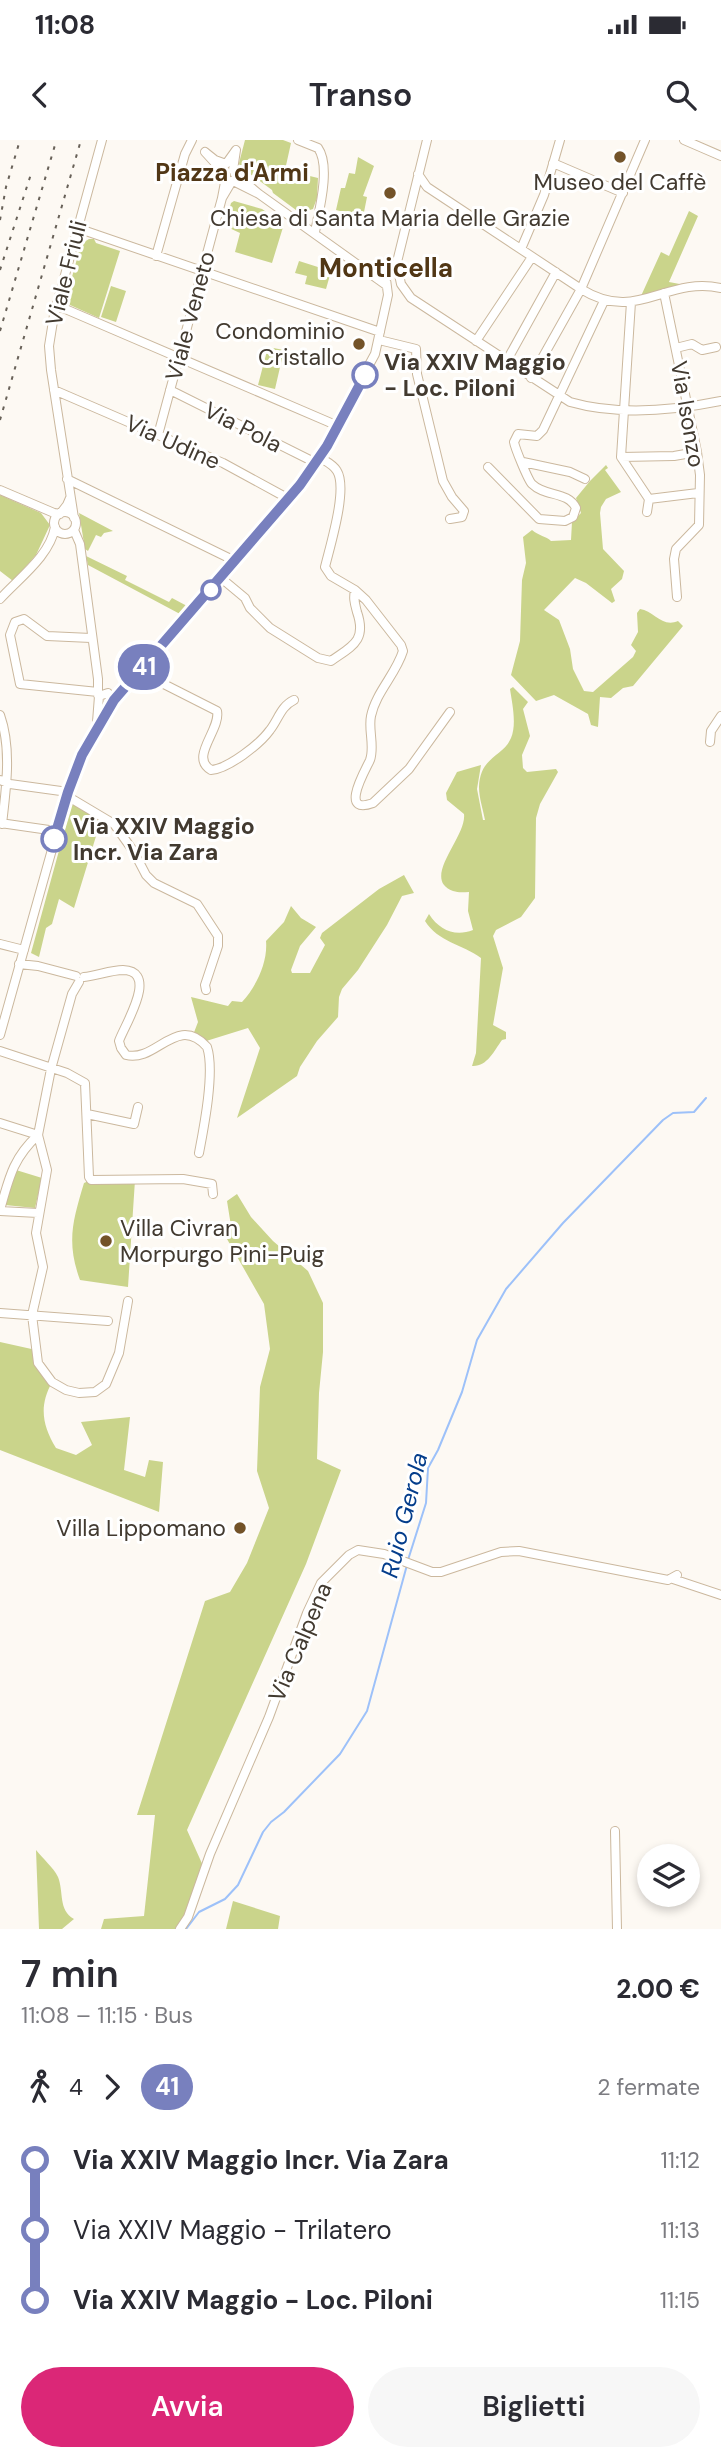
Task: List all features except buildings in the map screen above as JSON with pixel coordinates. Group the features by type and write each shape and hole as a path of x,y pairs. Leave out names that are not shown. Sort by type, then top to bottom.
{"street":[{"name":"Viale Friuli","path":"62,529 74,518 54,390 50,346 56,305 102,140"},
{"path":"156,256 185,154 193,140 230,175 559,397 581,405 655,411 721,401"},
{"path":"230,175 238,140"},
{"path":"298,140 318,148 323,159 322,196 315,232"},
{"path":"91,638 47,636 27,620 19,620 14,624 10,635 20,684 102,693 122,690 289,499 318,460 370,365 385,316 427,140"},
{"path":"521,249 544,195 560,140"},
{"path":"531,379 581,289 645,140"},
{"path":"688,141 721,156"},
{"path":"553,163 623,194"},
{"path":"418,174 428,187 581,289 604,301 624,304 693,286 721,288"},
{"name":"Viale Veneto","path":"158,435 230,175"},
{"path":"414,191 420,187 428,187"},
{"path":"77,228 416,349 417,374 443,481 464,513 462,517 450,519"},
{"path":"476,341 532,257"},
{"path":"506,362 556,272"},
{"name":"Via Isonzo","path":"664,293 700,475 699,525 676,549 674,559 677,597"},
{"path":"488,467 539,520 571,519 576,508 573,502 536,487 527,478 514,444 520,433 537,436 541,433 604,301"},
{"path":"631,302 621,457 649,499 647,512"},
{"path":"56,305 338,426"},
{"name":"Via Isonzo","path":"676,348 692,344 702,350 716,347"},
{"name":"Via Udine","path":"54,390 223,463 289,499"},
{"name":"Via Pola","path":"170,390 318,460"},
{"path":"621,457 674,456 697,452"},
{"path":"318,460 333,466 339,475 338,513 325,567 331,576 366,600 403,651 372,714 371,756 356,789 359,803 373,803 400,779 450,712"},
{"path":"523,462 570,472 584,479"},
{"path":"67,478 235,561"},
{"path":"0,490 48,513 69,514 74,518"},
{"path":"62,529 60,514 69,502 69,491"},
{"path":"649,499 698,493"},
{"path":"48,513 79,549 103,709 109,709 89,741"},
{"path":"0,599 36,562 50,540 62,529"},
{"path":"221,578 245,598 250,608 270,628 317,658 327,661 331,661 357,641 361,629 354,601 355,590"},
{"path":"140,672 217,711 218,719 202,758 204,765 211,771 221,769 254,746 268,733 281,711 294,700"},
{"path":"0,1035 67,794 99,718 102,693"},
{"path":"0,715 4,781 1,824 56,831"},
{"path":"710,742 711,731 721,716"},
{"path":"4,781 67,794 114,824 146,875 154,883 197,904 218,936 218,946 205,985 206,990"},
{"path":"0,944 38,965 79,978 124,970 134,974 140,990 120,1041 121,1048 127,1055 140,1055 182,1035 193,1035 207,1047 209,1061 206,1103 198,1153"},
{"path":"79,978 51,1069 38,1135 47,1170 38,1213 36,1239 43,1267 32,1315 38,1363 44,1374 66,1390 88,1393 101,1389 119,1353 128,1301"},
{"path":"0,1051 85,1083 91,1180 183,1180 212,1184 213,1194"},
{"path":"87,1114 134,1124 138,1107"},
{"path":"0,1124 38,1135"},
{"path":"38,1135 17,1158 0,1210 38,1213"},
{"path":"0,1313 108,1321"},
{"name":"Via Calpena","path":"180,1929 188,1917 210,1854 265,1727 307,1613 321,1583 349,1555 358,1550 384,1554 432,1572 441,1572 501,1552 519,1551 675,1577 721,1595"},
{"path":"615,1831 617,1929"}],"green space":[{"path":"245,140 283,140 291,143 285,170 318,178 317,198 313,209 300,213 246,171 241,171 239,163"},
{"path":"358,157 374,166 363,196 367,197 363,217 336,210 341,188 345,188 349,173 355,174"},
{"path":"234,201 262,209 284,224 272,263 235,252 240,233 225,226 231,203"},
{"path":"689,211 698,216 669,282 685,285 641,296 661,252 669,256"},
{"path":"89,239 120,251 99,318 70,305 66,299 81,244"},
{"path":"299,261 321,268 322,265 332,268 326,289 305,284 307,276 295,273"},
{"path":"111,286 126,291 116,322 101,317"},
{"path":"268,347 284,350 275,389 258,385"},
{"path":"606,465 608,468 605,470 621,492 606,499 600,513 603,549 624,571 622,579 611,589 615,601 612,603 575,578 544,610 559,620 570,649 573,669 584,691 593,692 633,657 636,651 631,645 638,632 637,613 640,609 663,621 678,621 683,626 633,686 623,688 611,698 600,697 598,727 591,725 588,714 554,695 536,701 511,675 520,641 522,580 526,563 523,537 532,530 551,541 571,540 572,522 581,513 576,498"},
{"path":"0,495 41,513 50,525 36,555 13,581 0,571"},
{"path":"79,513 113,531 104,533 101,537 96,535 88,551 85,549"},
{"path":"86,556 127,576 125,580 169,602 172,598 187,606 180,614 88,565"},
{"path":"513,687 528,702 523,709 530,736 522,755 523,768 527,772 556,769 558,772 540,804 536,818 535,898 521,917 496,930 493,936 503,968 493,1025 506,1032 506,1039 502,1040 486,1061 472,1066 476,1053 481,958 443,938 425,921 429,914 448,931 460,933 473,930 468,911 469,892 453,891 444,885 441,877 447,857 459,834 464,814 447,800 446,793 457,772 481,765 477,789 485,820 479,791 480,777 487,763 511,738 514,720 510,689"},
{"path":"72,803 101,820 74,908 59,899 52,924 46,928 39,957 31,953"},
{"path":"404,875 414,893 402,896 358,970 342,989 338,1017 317,1041 297,1076 237,1118 260,1048 248,1028 203,1042 193,1035 198,1022 191,997 228,1006 232,1001 242,1002 260,974 266,941 284,922 291,906 301,918 316,927 300,946 291,970 292,973 310,973 325,945 320,938 322,933 379,889"},
{"path":"16,1170 42,1178 35,1208 5,1205"},
{"path":"91,1180 135,1180 128,1287 80,1280 73,1254 73,1231 84,1183"},
{"path":"237,1194 251,1217 273,1241 308,1271 323,1303 317,1459 341,1470 306,1564 187,1830 204,1868 180,1929 101,1929 104,1919 144,1916 155,1815 137,1815 205,1601 230,1592 247,1563 269,1508 257,1471 260,1387 270,1349 264,1304 227,1239 231,1226 227,1201"},
{"path":"0,1342 36,1350 38,1363 52,1382 45,1399 44,1415 56,1448 76,1455 92,1445 81,1422 130,1417 124,1470 145,1477 149,1460 163,1462 159,1512 0,1450"},
{"path":"36,1850 58,1877 63,1906 74,1919 62,1929 39,1929"},
{"path":"233,1901 280,1916 278,1929 226,1929"}],"waterway":[{"name":"Ruio Gerola","path":"408,1560 426,1503 428,1468 462,1392 477,1340 506,1289 563,1223 663,1120 673,1113 694,1112 706,1098"},
{"name":"Ruio Gerola","path":"186,1929 199,1912 225,1899 238,1885 263,1832 340,1754 367,1711 407,1565"}],"railway":[{"path":"0,220 6,187 20,140"},
{"path":"0,420 81,140"},
{"path":"0,331 55,145"},
{"path":"0,270 31,174"}],"bus line":[{"name":"41","path":"54,839 82,755 114,700 300,485 327,446 365,375"}],"place":[{"name":"Museo del Caffè","path":"620,157"},
{"name":"Chiesa di Santa Maria delle Grazie","path":"390,193"},
{"name":"Condominio Cristallo","path":"359,344"},
{"name":"Via XXIV Maggio - Loc. Piloni","path":"365,375"},
{"name":"Via XXIV Maggio Incr. Via Zara","path":"54,839"},
{"name":"Villa Civran Morpurgo Pini-Puig","path":"106,1241"},
{"name":"Villa Lippomano","path":"240,1528"}],"district":[{"name":"Piazza d'Armi","path":"232,172"},
{"name":"Monticella","path":"386,268"}]}
